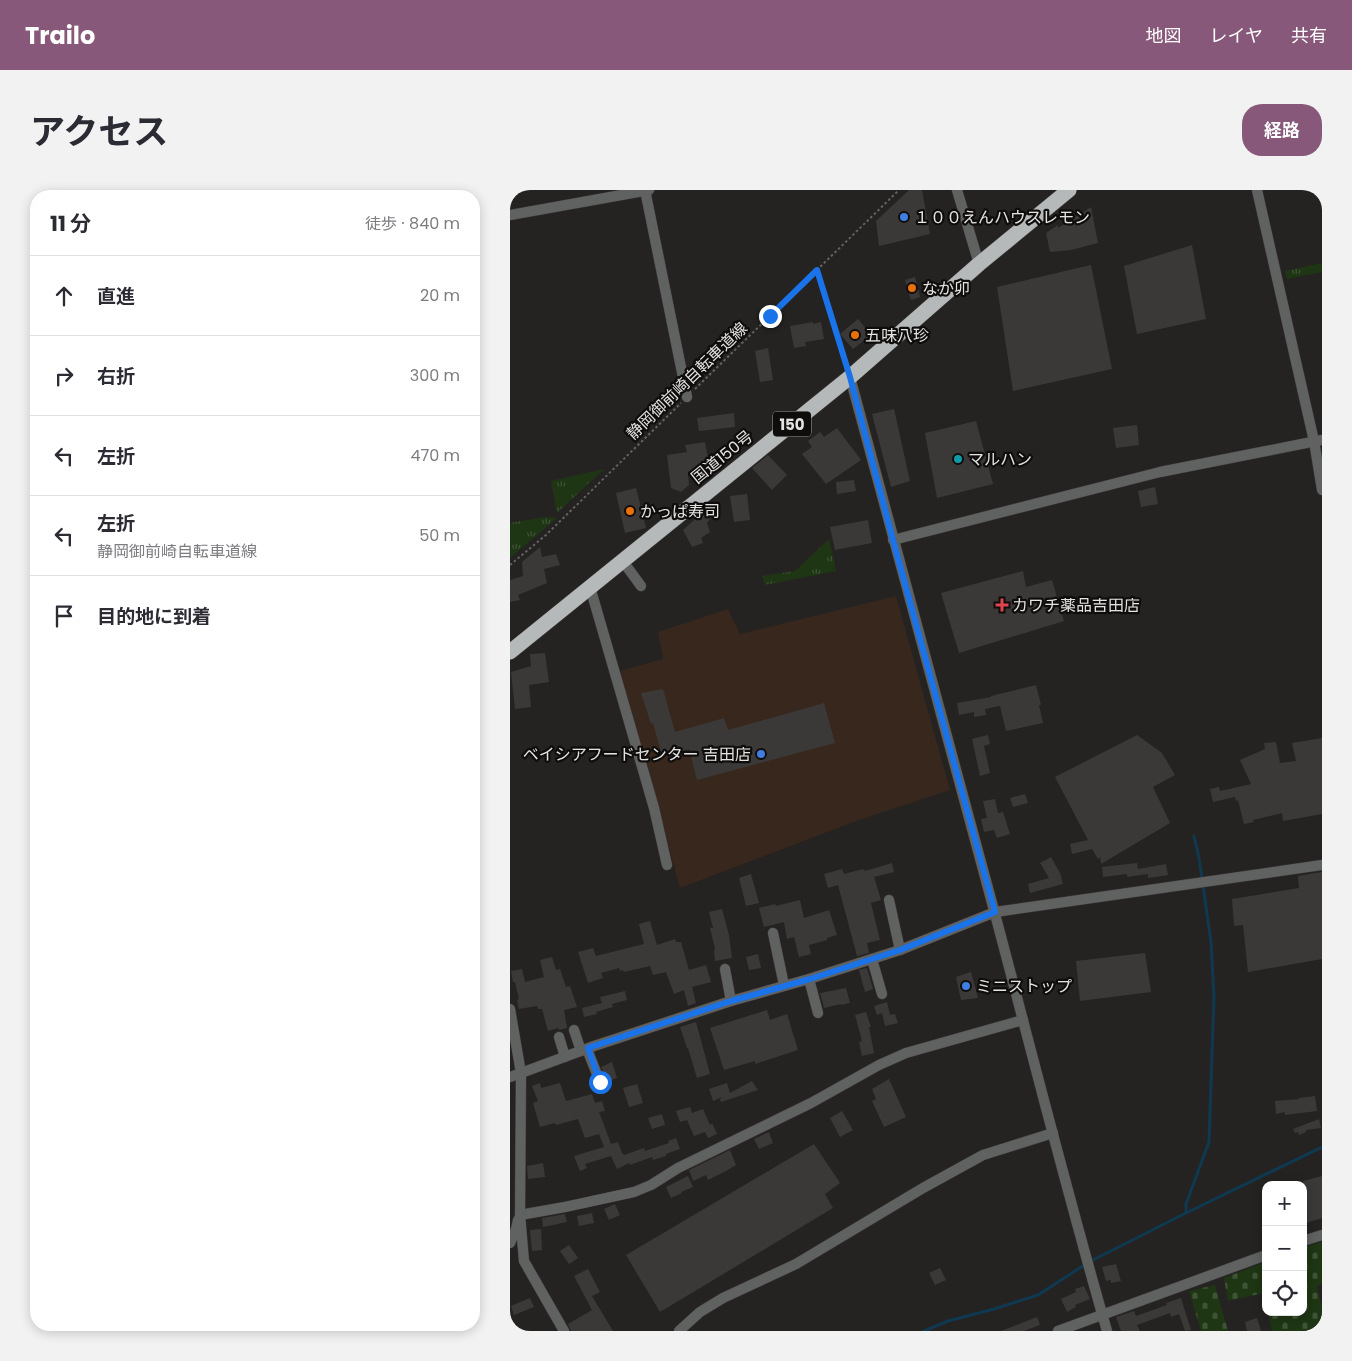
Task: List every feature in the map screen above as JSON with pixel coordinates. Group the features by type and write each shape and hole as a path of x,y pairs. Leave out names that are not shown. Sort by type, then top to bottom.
{"highway":[{"name":"国道150号","path":"510,652 850,377 979,264 1069,190"}],"street":[{"path":"510,215 646,190 687,397"},
{"path":"957,190 979,264"},
{"path":"1257,190 1318,440 1322,490"},
{"path":"850,377 1107,1331"},
{"path":"893,540 1160,472 1318,440"},
{"path":"622,560 641,586"},
{"path":"590,586 654,808 667,865"},
{"path":"515,1075 731,1001 810,979 900,950 995,912 1322,865"},
{"path":"890,900 900,950"},
{"path":"773,933 784,986"},
{"path":"872,959 882,994"},
{"path":"725,969 731,1001"},
{"path":"810,979 818,1013"},
{"path":"510,1009 524,1261 564,1331"},
{"path":"520,1215 565,1207 642,1189 678,1168 811,1104 906,1053 1023,1020"},
{"path":"574,1030 600,1082"},
{"path":"559,1037 565,1058"},
{"path":"679,1331 700,1312 723,1298 796,1264 923,1188 983,1155 1053,1133"},
{"path":"510,1243 520,1215"},
{"path":"1307,1240 1322,1235"},
{"path":"1058,1331 1262,1256"}],"path":[{"name":"静岡御前崎自転車道線","path":"510,565 546,535 899,190"},
{"path":"817,270 850,377"}],"shaded area":[{"path":"896,596 950,790 859,820 680,888 620,671 663,659 658,632 728,609 740,634"}],"green space":[{"path":"1322,263 1322,272 1287,279 1285,271"},
{"path":"604,469 557,513 551,481"},
{"path":"545,517 557,518 510,558 510,523"},
{"path":"829,539 836,571 765,585 762,576 795,571"},
{"path":"1322,1242 1322,1284 1317,1286 1322,1308 1322,1331 1272,1331 1269,1316 1307,1316 1307,1247"},
{"path":"1262,1264 1262,1293 1228,1301 1224,1278"},
{"path":"1215,1285 1228,1331 1201,1331 1189,1291"}],"building":[{"path":"909,190 922,190 930,234 879,246 876,221"},
{"path":"1091,207 1098,243 1071,250 1050,252 1046,233 1058,225 1058,228"},
{"path":"1192,245 1206,319 1137,334 1124,266"},
{"path":"1091,265 1112,369 1013,391 997,287"},
{"path":"915,277 920,297 911,300 905,280"},
{"path":"858,319 871,335 853,349 840,334"},
{"path":"813,322 813,324 821,322 824,339 805,342 806,346 794,348 790,326"},
{"path":"768,348 773,380 760,382 755,351"},
{"path":"894,409 910,481 891,487 872,414"},
{"path":"734,413 735,427 699,431 697,418"},
{"name":"マルハン","path":"976,421 993,484 937,498 925,433"},
{"path":"1137,425 1139,445 1116,448 1113,428"},
{"path":"837,428 861,460 826,484 802,454 812,447 808,441 820,432 824,437"},
{"path":"705,442 710,469 688,473 689,485 681,492 671,488 667,455 687,452 685,445"},
{"path":"768,455 787,475 772,490 752,468"},
{"path":"854,480 856,491 837,494 836,482"},
{"path":"1155,487 1158,504 1141,507 1138,491"},
{"path":"636,488 646,528 625,533 616,493"},
{"path":"747,494 750,520 734,522 730,496"},
{"path":"702,513 710,519 707,523 710,532 701,538 703,543 692,547 683,530"},
{"path":"868,520 872,543 835,550 830,527"},
{"path":"540,547 542,557 556,554 560,565 544,569 547,583 518,595 520,600 510,602 510,580 523,576 522,562"},
{"path":"1023,571 1026,587 1052,580 1064,621 959,653 941,593"},
{"path":"545,653 549,682 529,685 531,707 515,709 511,672 531,666 530,654"},
{"path":"1036,685 1043,723 1006,731 1000,706 985,709 986,715 974,717 974,712 959,715 957,703 991,697"},
{"path":"663,689 675,732 724,718 728,730 824,703 835,743 697,780 689,749 662,756 653,723 651,724 641,693"},
{"path":"988,735 990,744 984,746 990,773 980,776 972,739"},
{"path":"1137,735 1162,753 1175,775 1153,787 1170,823 1101,864 1100,857 1098,859 1092,849 1072,854 1070,844 1088,840 1055,777"},
{"path":"1322,738 1322,814 1283,821 1282,813 1244,824 1238,800 1236,801 1235,797 1213,802 1210,789 1219,787 1220,791 1251,784 1240,760 1265,749 1264,743 1276,742 1280,763 1296,761 1292,743"},
{"path":"1025,794 1028,803 1013,807 1010,798"},
{"path":"995,799 998,813 1003,812 1010,834 997,838 994,830 984,832 981,819 987,818 983,801"},
{"path":"1051,857 1060,873 1063,884 1030,893 1028,884 1049,878 1040,863"},
{"path":"892,863 894,872 874,877 881,900 871,903 880,940 867,943 869,953 857,956 838,885 828,888 824,874 842,869 844,874 863,869 865,871"},
{"path":"1137,863 1138,869 1166,864 1168,875 1148,878 1148,874 1127,877 1127,874 1103,877 1102,867"},
{"path":"1322,872 1322,959 1248,972 1243,925 1234,926 1232,899 1299,888 1298,876"},
{"path":"751,874 759,903 746,906 739,878"},
{"path":"800,900 804,918 829,910 837,935 809,945 811,954 799,957 794,937 787,939 784,922 764,927 759,908"},
{"path":"722,909 729,935 732,958 715,961 715,949 710,928 713,928 709,912"},
{"path":"650,921 657,945 675,939 676,942 681,942 689,970 706,965 711,982 692,987 696,1003 688,1006 684,990 674,994 666,972 653,975 650,966 624,972 623,970 620,971 619,968 601,973 603,978 588,983 578,952 593,948 596,956 644,944 639,924"},
{"path":"1145,953 1151,992 1080,1001 1076,961"},
{"path":"758,954 761,968 749,970 746,957"},
{"path":"552,957 556,970 560,969 566,987 570,986 577,1007 564,1010 567,1028 548,1031 542,1009 538,1009 537,1006 519,1009 517,1000 519,999 511,971 522,969 525,982 544,977 540,960"},
{"path":"867,968 873,989 865,992 859,970"},
{"path":"971,972 978,998 961,1000 956,977"},
{"path":"846,988 850,1003 824,1008 820,993"},
{"path":"625,991 627,1000 612,1004 613,1007 596,1012 597,1014 584,1017 582,1008 602,1003 600,997"},
{"path":"887,1002 890,1015 895,1014 898,1023 885,1026 882,1013 877,1015 874,1006"},
{"path":"767,1010 770,1020 787,1014 798,1050 755,1064 755,1061 724,1070 710,1028"},
{"path":"866,1012 871,1027 869,1027 874,1053 862,1056 859,1042 862,1041 855,1015"},
{"path":"696,1022 710,1074 697,1078 680,1027"},
{"path":"612,1062 617,1078 608,1081 601,1067"},
{"path":"889,1079 906,1117 884,1127 872,1101 876,1099 872,1089"},
{"path":"752,1081 758,1090 721,1102 720,1099 722,1097 713,1101 709,1089 727,1083 730,1093"},
{"path":"540,1083 541,1088 560,1083 566,1101 592,1094 595,1103 602,1101 605,1111 599,1112 611,1144 618,1142 624,1155 644,1148 645,1151 669,1143 668,1141 676,1138 680,1149 666,1154 666,1156 653,1160 652,1157 630,1165 629,1163 617,1169 611,1156 585,1164 587,1168 580,1171 574,1156 604,1147 599,1134 585,1138 578,1119 540,1127 533,1103 538,1101 532,1086"},
{"path":"637,1084 643,1103 629,1107 623,1088"},
{"path":"1315,1096 1317,1111 1285,1115 1285,1112 1276,1114 1275,1101"},
{"path":"690,1107 692,1113 703,1109 710,1125 712,1123 717,1134 708,1138 705,1132 694,1136 687,1120 680,1122 676,1111"},
{"path":"842,1111 853,1130 840,1137 830,1118"},
{"path":"662,1114 665,1125 652,1129 648,1118"},
{"path":"1319,1119 1321,1128 1306,1130 1306,1132 1299,1135 1293,1129"},
{"path":"769,1132 773,1143 759,1149 754,1139"},
{"path":"814,1144 840,1183 825,1194 833,1208 660,1312 626,1255"},
{"path":"730,1150 736,1165 708,1180 706,1175 693,1181 689,1170"},
{"path":"543,1163 545,1177 528,1179 527,1166"},
{"path":"688,1176 693,1187 671,1198 666,1187"},
{"path":"1322,1176 1322,1218 1307,1223 1307,1181 1303,1181"},
{"path":"615,1204 620,1215 609,1220 604,1209"},
{"path":"592,1213 594,1223 579,1226 577,1216"},
{"path":"565,1214 567,1222 543,1227 542,1218"},
{"path":"541,1229 542,1250 532,1251 530,1230"},
{"path":"569,1245 578,1258 569,1264 560,1251"},
{"path":"1116,1264 1121,1281 1111,1283 1111,1280 1106,1281 1102,1267"},
{"path":"940,1268 946,1280 935,1285 929,1273"},
{"path":"588,1269 600,1292 592,1296 613,1331 571,1331 568,1324 592,1310 574,1276"},
{"path":"1084,1286 1090,1299 1075,1305 1076,1307 1067,1312 1061,1299 1076,1292 1075,1289"},
{"path":"530,1298 534,1307 514,1315 511,1306"},
{"path":"1181,1298 1191,1330 1185,1331 1179,1314 1171,1317 1170,1313 1137,1325 1140,1331 1121,1331 1116,1317 1134,1311 1136,1316"},
{"path":"1037,1317 1040,1325 1024,1331 1001,1331"},
{"path":"1257,1318 1261,1331 1247,1331 1245,1322"}],"waterway":[{"path":"1186,1213 1186,1204 1209,1142 1214,996 1211,942 1194,836"},
{"path":"924,1331 948,1321 1038,1295 1089,1262 1322,1147"}],"place":[{"name":"１００えんハウスレモン","path":"904,217"},
{"name":"なか卯","path":"912,288"},
{"name":"五味八珍","path":"855,335"},
{"name":"マルハン","path":"958,459"},
{"name":"かっぱ寿司","path":"630,511"},
{"name":"カワチ薬品吉田店","path":"1002,605"},
{"name":"ベイシアフードセンター 吉田店","path":"761,754"},
{"name":"ミニストップ","path":"966,986"}],"route":[{"path":"600,1082 588,1048 731,1001 810,979 900,950 995,912 850,377 817,270 770,316"}]}
